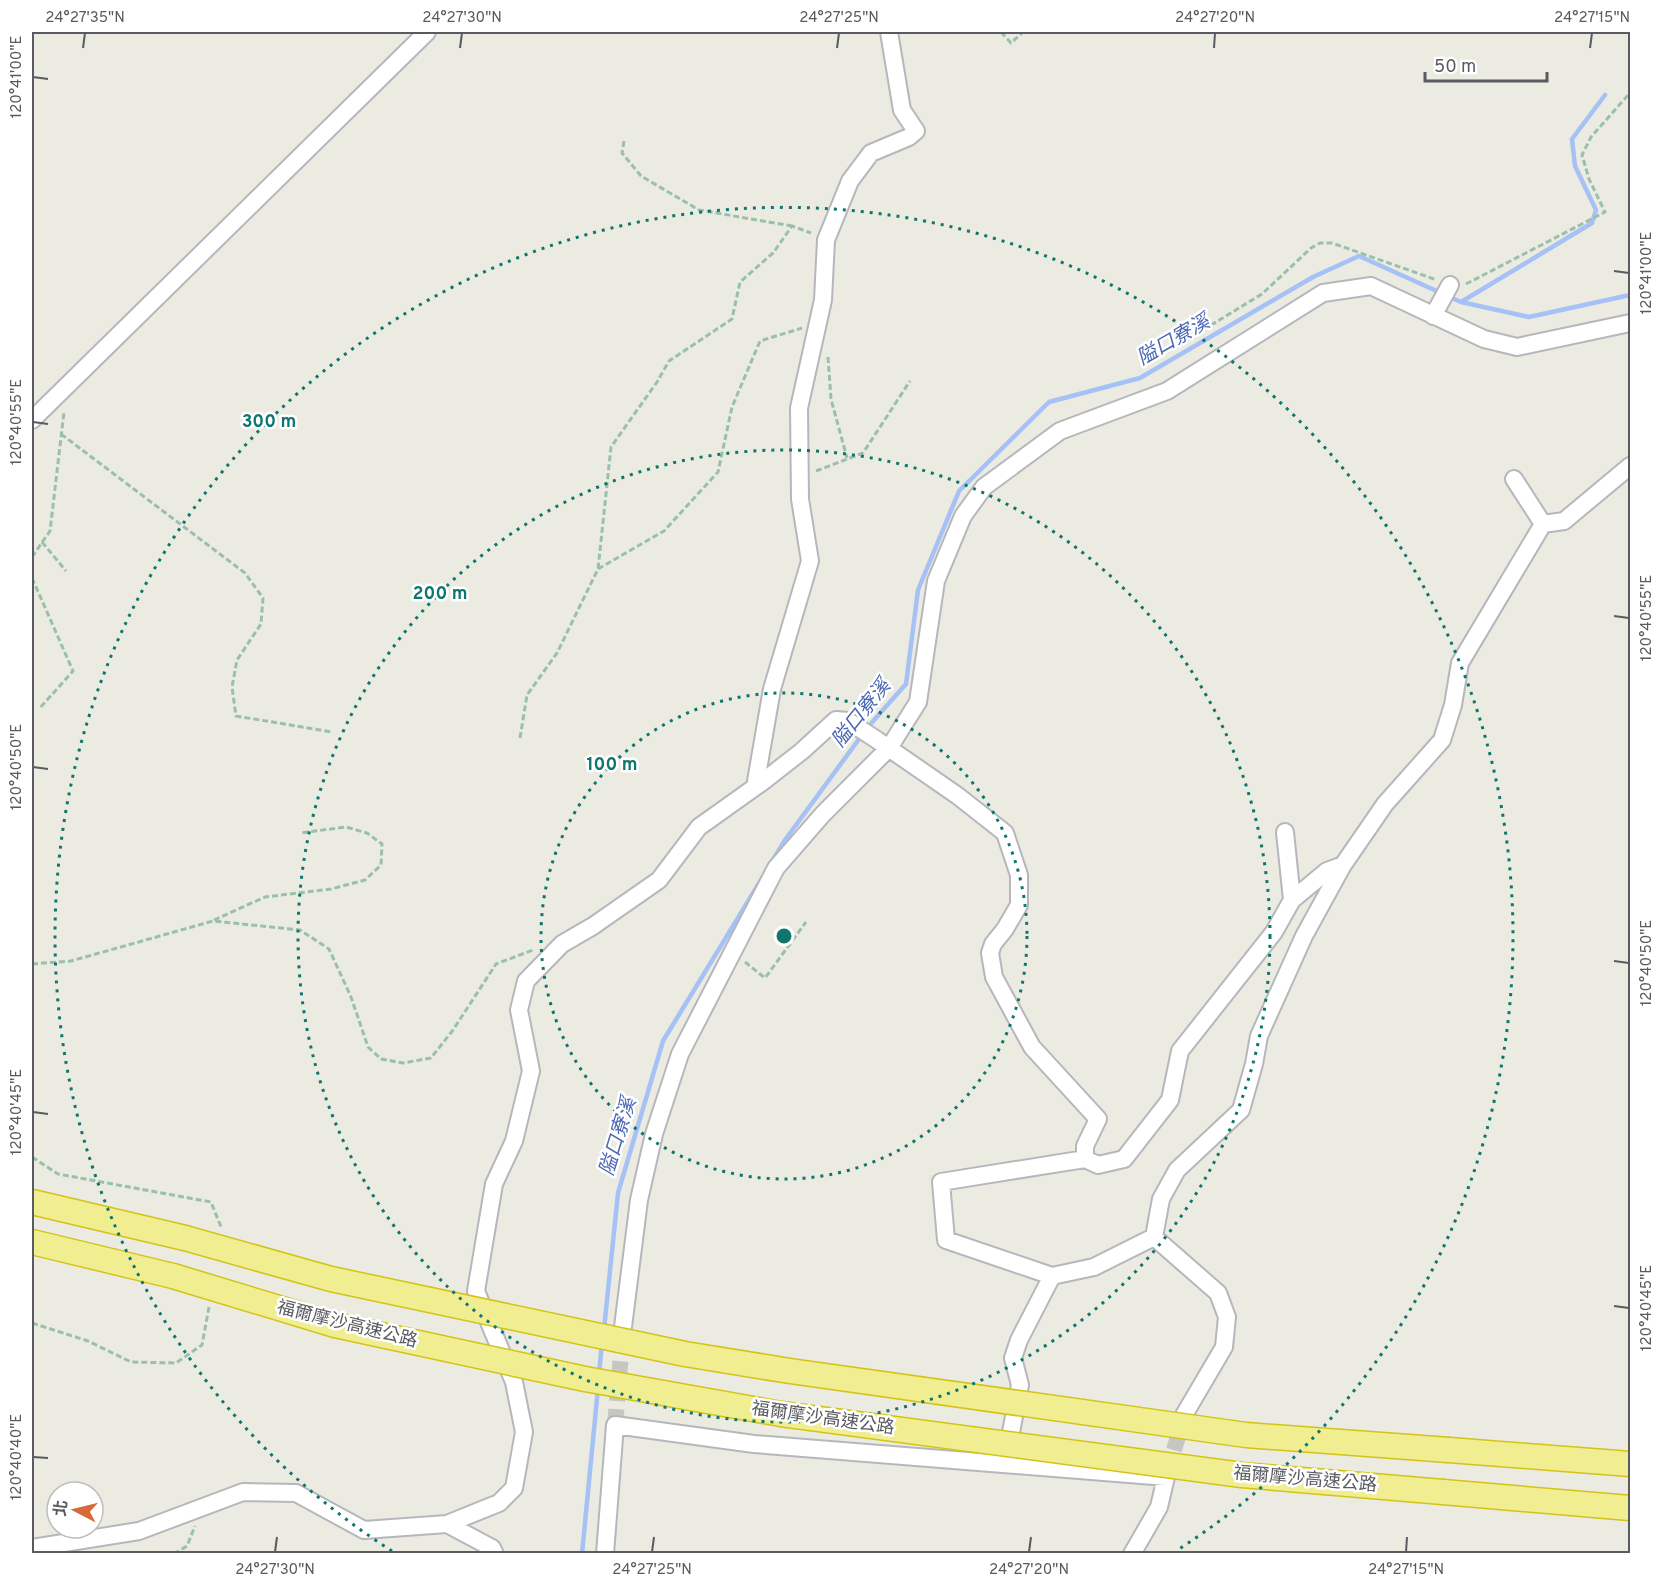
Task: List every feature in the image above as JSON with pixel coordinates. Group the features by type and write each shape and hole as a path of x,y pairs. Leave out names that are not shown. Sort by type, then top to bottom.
{"highway":[{"path":"32,1202 185,1238 331,1279 685,1354 1246,1436 1630,1464"},
{"name":"福爾摩沙高速公路","path":"32,1242 173,1276 335,1325 585,1379 781,1414 1242,1475 1630,1508"}],"lane":[{"path":"32,420 427,32"},
{"path":"755,787 772,689 810,561 800,499 799,408 823,300 826,240 850,181 871,153 909,137 916,131 902,110 890,32"},
{"path":"1437,310 1449,285"},
{"path":"623,1327 639,1200 654,1134 680,1054 776,868 918,702 936,581 963,516 984,487 1060,431 1167,391 1323,293 1371,286 1437,310 1484,339 1517,347 1630,323"},
{"path":"1543,524 1564,521 1630,466"},
{"path":"1514,479 1543,524"},
{"path":"1154,1237 1161,1199 1177,1170 1241,1110 1260,1036 1270,1008 1304,936 1343,865 1385,804 1442,740 1453,705 1460,663 1543,524"},
{"path":"32,1548 139,1531 243,1492 296,1493 364,1530 447,1524 499,1503 514,1488 524,1432 514,1382 476,1291 494,1184 514,1141 531,1071 519,1010 525,981 561,944 593,926 659,880 699,827 802,751 836,720 848,721 855,725 958,796 1005,833 1019,875 1019,905 993,944 990,953 994,977 1032,1047 1098,1119 1085,1146 1085,1159"},
{"path":"1285,832 1292,900"},
{"path":"1154,1237 1094,1267 1052,1276 946,1240 941,1182 1085,1159 1098,1165 1124,1160 1170,1100 1180,1052 1274,932 1292,900 1327,871 1343,865"},
{"path":"1154,1237 1218,1293 1227,1317 1224,1347 1184,1415"},
{"path":"1004,1465 1020,1385 1013,1358 1019,1340 1052,1276"},
{"path":"605,1554 615,1425 754,1444 1166,1477 1159,1507 1132,1554"},
{"path":"447,1524 492,1548 495,1554"}],"path":[{"path":"1001,32 1011,43 1023,32"},
{"path":"1180,344 1262,294 1311,248 1320,243 1332,243 1449,285 1469,284 1605,212 1589,180 1582,155 1591,137 1630,93"},
{"path":"624,141 622,153 641,176 699,210 792,226 826,240"},
{"path":"520,738 527,695 557,653 598,569 611,447 669,361 732,319 740,282 774,253 792,226"},
{"path":"598,569 664,531 718,472 732,407 760,341 804,328 817,333 828,356 831,399 847,458"},
{"path":"800,477 863,453 910,381"},
{"path":"32,557 50,531 67,387"},
{"path":"61,434 245,573 263,598 261,624 237,660 232,687 236,716 332,732"},
{"path":"42,542 66,571"},
{"path":"32,578 73,671 39,709"},
{"path":"32,964 71,961 213,921 265,897 331,889 365,880 381,865 382,844 367,833 345,827 300,833"},
{"path":"213,921 300,930 329,949 351,997 368,1047 381,1059 403,1063 431,1058 453,1030 496,964 530,951 561,944"},
{"path":"733,951 765,978 806,922"},
{"path":"174,1554 187,1546 195,1530 196,1510"}],"waterway":[{"path":"1461,302 1592,223 1596,210 1575,166 1572,139 1605,95"},
{"name":"隘口寮溪","path":"867,728 906,684 918,590 959,491 1049,402 1140,378 1313,277 1359,256 1461,302 1529,317 1630,295"},
{"name":"隘口寮溪","path":"773,860 785,840 862,735"},
{"name":"隘口寮溪","path":"604,1329 618,1193 663,1041 761,880"},
{"name":"隘口寮溪","path":"599,1374 602,1343"},
{"name":"隘口寮溪","path":"582,1554 598,1388"}],"tunnel":[{"path":"615,1425 623,1331"},
{"path":"1167,1473 1184,1417"}]}
